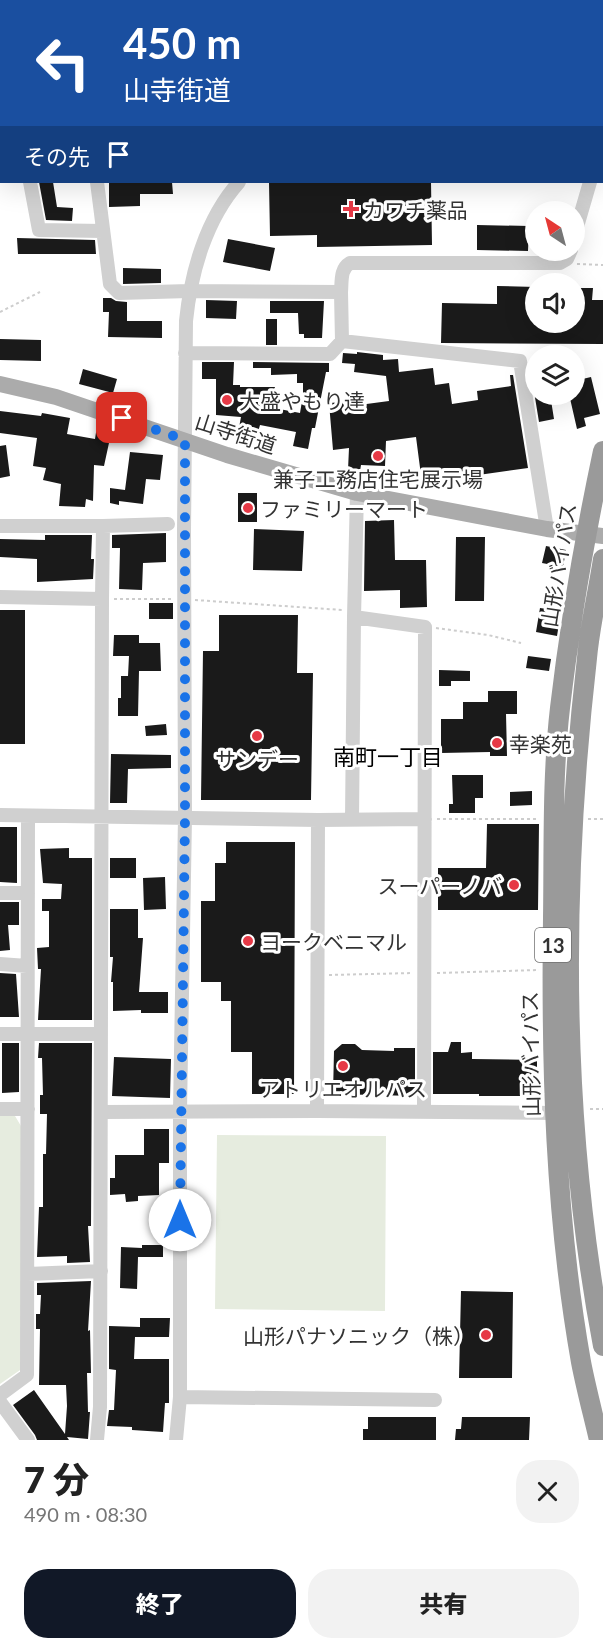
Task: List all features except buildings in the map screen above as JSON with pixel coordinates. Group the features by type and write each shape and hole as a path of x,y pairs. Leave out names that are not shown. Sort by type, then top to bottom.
{"highway":[{"name":"山形バイパス","path":"599,1440 582,1363 568,1274 555,1113 553,1050 554,819 560,709 594,535 603,451"},
{"name":"山形バイパス","path":"603,559 587,656 569,881 568,970 572,1109 579,1188 589,1275 603,1346"}],"main road":[{"name":"山寺街道","path":"0,384 56,397 286,474 357,493 547,529 594,535"}],"street":[{"path":"30,183 39,230 103,231"},
{"path":"97,183 110,284 119,293 341,292"},
{"path":"176,1440 180,1397 180,1111 185,817 184,353 189,291 206,237 235,183"},
{"path":"584,201 590,183"},
{"path":"184,353 330,354 342,341 343,271 350,263 560,263 564,261"},
{"path":"342,341 520,361 547,529"},
{"path":"352,820 357,493"},
{"path":"0,526 168,524"},
{"path":"97,1440 100,1407 101,1271 103,526"},
{"path":"0,597 102,599"},
{"path":"354,614 425,627 424,1112"},
{"path":"0,815 318,820 425,819"},
{"path":"0,1395 27,1375 28,816"},
{"path":"317,1111 318,820"},
{"path":"0,893 28,893"},
{"path":"0,964 27,966"},
{"path":"0,1034 101,1034"},
{"path":"0,1109 28,1109"},
{"path":"102,1112 555,1113"},
{"path":"28,1274 101,1271"},
{"path":"180,1397 435,1400"},
{"path":"0,1402 28,1440"}],"path":[{"path":"560,263 603,265"},
{"path":"0,312 40,292"},
{"path":"102,599 184,599 354,614"},
{"path":"425,627 488,635 521,643"},
{"path":"425,819 554,819"}],"shaded area":[{"path":"0,1115 15,1116 21,1126 23,1368 0,1384"},
{"path":"217,1135 386,1136 385,1311 215,1309"}],"place":[{"name":"カワチ薬品","path":"351,209"},
{"name":"大盛やもり達","path":"227,400"},
{"name":"兼子工務店住宅展示場","path":"378,456"},
{"name":"ファミリーマート","path":"248,508"},
{"name":"サンデー","path":"257,736"},
{"name":"幸楽苑","path":"497,743"},
{"name":"スーパーノバ","path":"514,885"},
{"name":"ヨークベニマル","path":"248,941"},
{"name":"アトリエオルパス","path":"343,1066"},
{"name":"山形パナソニック（株）","path":"486,1335"}],"district":[{"name":"南町一丁目","path":"388,756"}],"route":[{"path":"122,418 185,440 185,817 180,1220"}]}
